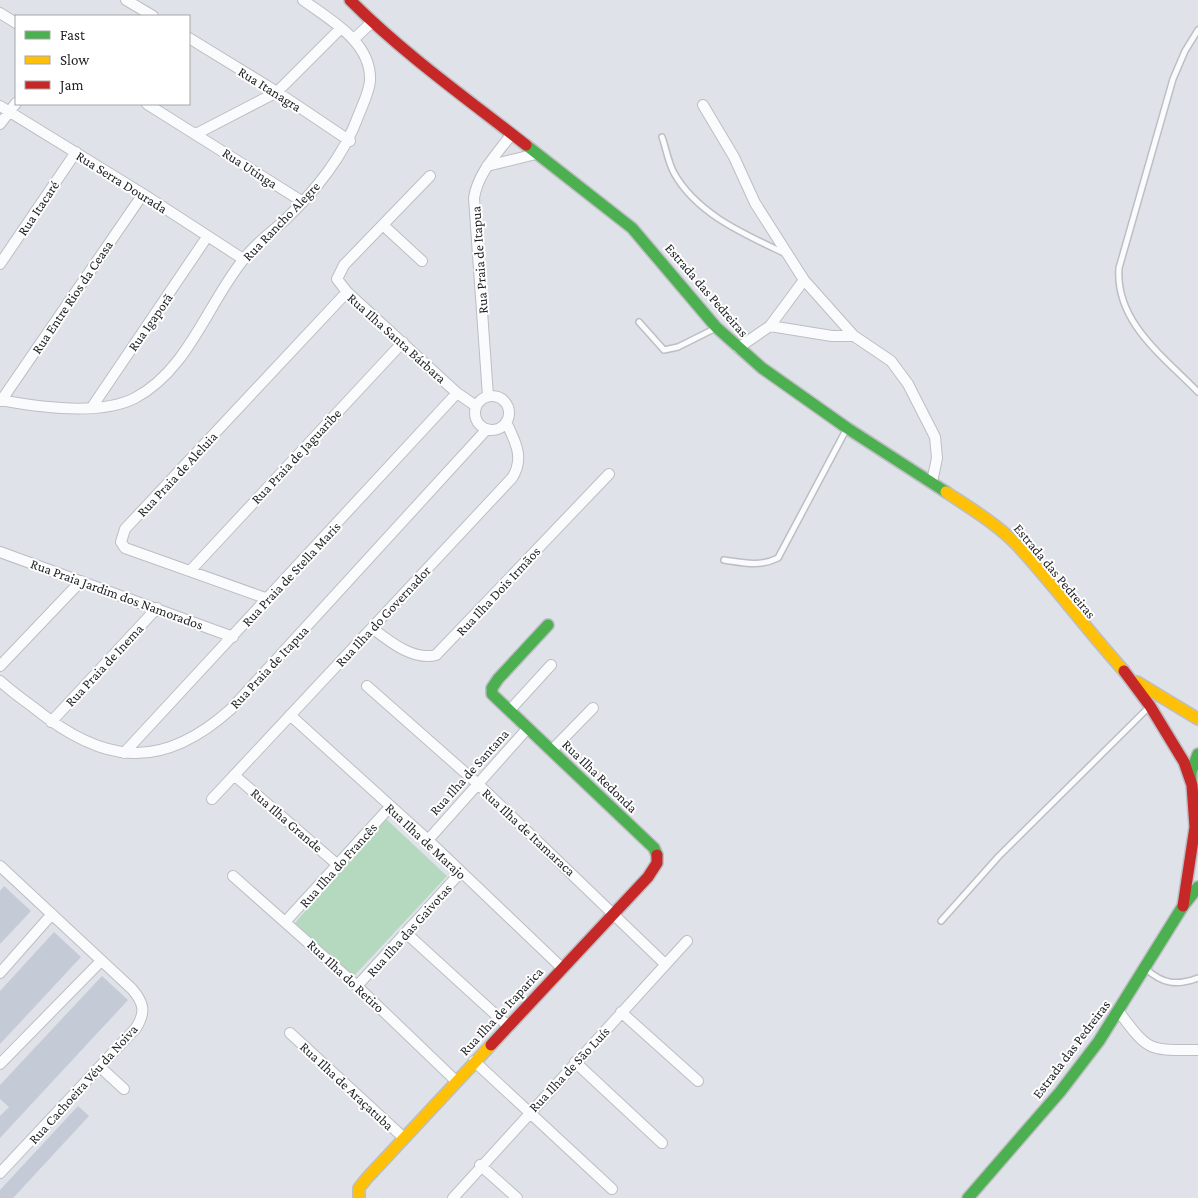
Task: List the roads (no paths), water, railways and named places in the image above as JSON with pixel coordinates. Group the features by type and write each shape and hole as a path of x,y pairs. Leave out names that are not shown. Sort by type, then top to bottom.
{"street":[{"path":"126,0 151,15"},
{"name":"Rua Rancho Alegre","path":"1,400 42,406 92,407 132,399 149,389 170,373 243,259 304,202 350,141 370,82 366,63 354,39 303,0"},
{"name":"Estrada das Pedreiras","path":"350,0 372,22 511,135 632,228 716,327 762,368 847,428 974,510 1016,544 1089,633 1129,677 1150,706 1184,762 1192,785"},
{"path":"0,13 15,23"},
{"path":"354,39 372,22"},
{"path":"196,134 277,92 340,28"},
{"name":"Rua Itanagra","path":"190,39 277,92 350,141"},
{"name":"Rua Utinga","path":"149,105 304,202"},
{"path":"703,105 734,157 755,203 804,280 854,336 891,361 908,384 935,437 937,458 932,482"},
{"path":"0,124 4,109"},
{"name":"Rua Serra Dourada","path":"4,109 143,194 243,259"},
{"name":"Rua Praia de Itapua","path":"488,396 474,198 477,184 487,166 511,135"},
{"name":"Rua Itacaré","path":"0,264 76,152"},
{"path":"487,166 536,154"},
{"name":"Rua Ilha Santa Bárbara","path":"430,176 338,273 338,281 347,292 457,394 476,406"},
{"name":"Rua Entre Rios da Ceasa","path":"1,400 143,194"},
{"path":"383,225 422,261"},
{"name":"Rua Igaporã","path":"92,407 207,237"},
{"path":"738,348 770,326 784,310 804,280"},
{"name":"Rua Praia de Aleluia","path":"268,599 125,548 121,542 122,533 347,292"},
{"path":"770,326 832,336 854,336"},
{"name":"Rua Praia de Jaguaribe","path":"190,571 403,342"},
{"name":"Rua Praia de Stella Maris","path":"124,753 457,394"},
{"path":"488,396 494,396 504,401 509,411 506,422 498,428 487,429 478,423 475,418 476,406 483,398 488,396"},
{"name":"Rua Ilha do Governador","path":"212,798 516,472 518,450 506,422"},
{"name":"Rua Praia de Itapua","path":"1,684 51,722 71,735 95,746 124,753 158,752 187,741 210,728 252,687 487,429"},
{"name":"Rua Ilha Dois Irmãos","path":"372,628 406,650 428,656 436,655 609,474"},
{"name":"Rua Praia Jardim dos Namorados","path":"0,552 158,608 233,637"},
{"path":"0,666 82,581"},
{"name":"Rua Praia de Inema","path":"51,722 158,608"},
{"name":"Rua Ilha de Santana","path":"428,840 527,729 492,694 494,684 548,625"},
{"path":"510,710 551,666"},
{"name":"Estrada das Pedreiras","path":"1129,677 1198,719"},
{"name":"Rua Ilha de Itamaraca","path":"367,686 478,784 614,913 664,964"},
{"path":"552,750 594,708"},
{"name":"Rua Ilha de Marajo","path":"290,715 389,808 428,840 460,873 562,968"},
{"name":"Rua Ilha Redonda","path":"527,729 552,750 651,845"},
{"path":"1183,906 1195,827 1191,772 1198,754"},
{"name":"Rua Ilha Grande","path":"234,775 339,866"},
{"path":"1192,785 1198,800"},
{"name":"Rua Ilha do Francês","path":"286,921 339,866 389,808"},
{"name":"Rua Ilha de Itaparica","path":"360,1198 359,1188 507,1025 658,864 658,855 651,845"},
{"name":"Rua Cachoeira Véu da Noiva","path":"0,867 138,996 142,1004 143,1013 136,1028 0,1174"},
{"name":"Rua Ilha das Gaivotas","path":"358,986 460,873"},
{"name":"Rua Ilha do Retiro","path":"233,876 358,986 456,1081"},
{"path":"1183,906 1198,887"},
{"name":"Estrada das Pedreiras","path":"968,1198 1060,1092 1119,1012 1183,906"},
{"path":"0,973 52,914"},
{"path":"406,933 507,1025"},
{"name":"Rua Ilha de São Luís","path":"453,1198 480,1165 687,941"},
{"path":"0,1064 101,961"},
{"path":"621,1012 698,1081"},
{"path":"1119,1012 1140,1040 1152,1048 1198,1050"},
{"name":"Rua Ilha de Araçatuba","path":"290,1033 404,1138"},
{"path":"474,1061 612,1189"},
{"path":"576,1062 662,1143"},
{"path":"100,1067 124,1090"},
{"path":"480,1165 517,1198"}],"lane":[{"path":"1198,30 1185,51 1173,79 1119,268 1118,281 1124,308 1134,325 1198,392"},
{"path":"662,137 674,172 689,194 709,212 737,230 789,256"},
{"path":"639,322 664,350 678,347 716,327"},
{"path":"724,560 755,564 767,563 778,558 847,428"},
{"path":"941,921 999,856 1150,706"},
{"path":"1146,969 1157,979 1169,982 1188,982 1198,978"}]}
